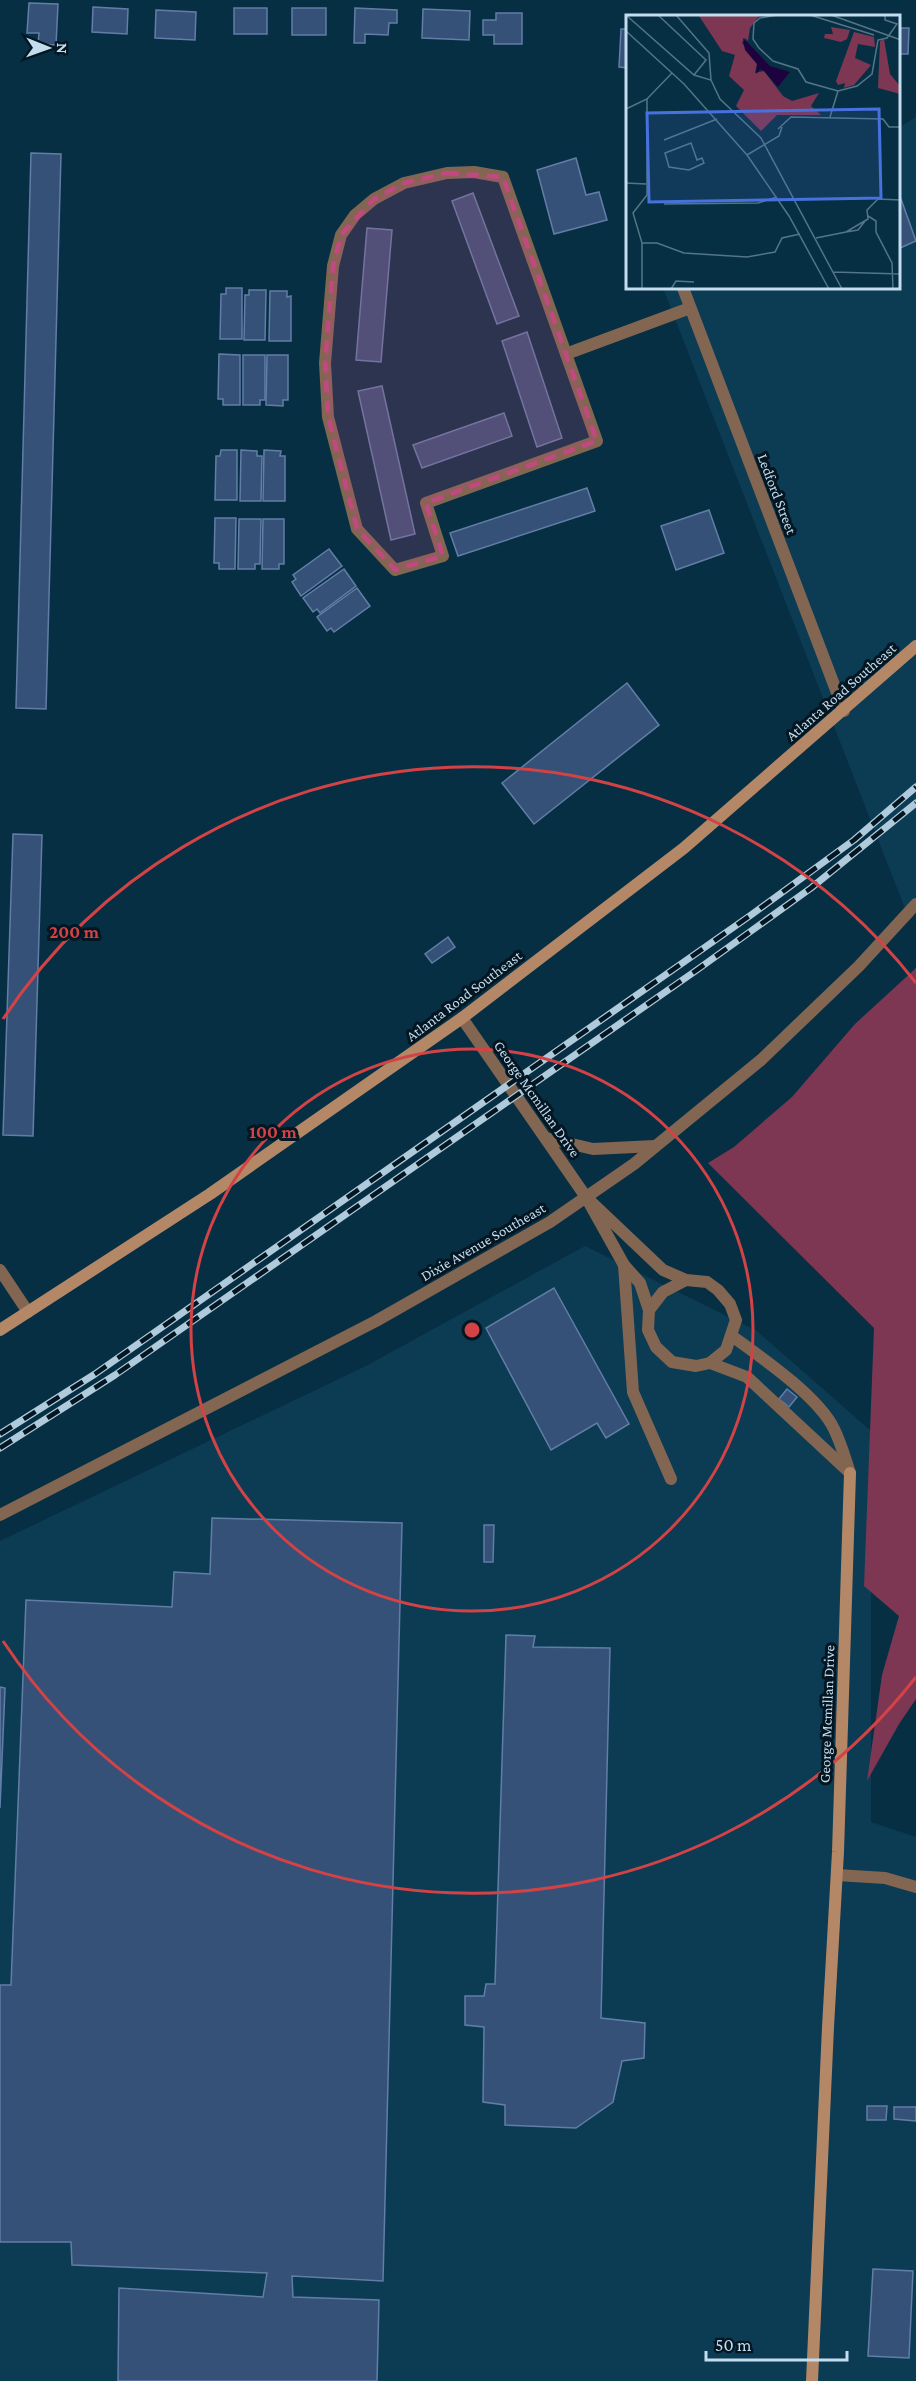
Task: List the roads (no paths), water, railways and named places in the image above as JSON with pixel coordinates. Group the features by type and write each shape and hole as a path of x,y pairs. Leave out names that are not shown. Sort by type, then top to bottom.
{"main road":[{"name":"Atlanta Road Southeast","path":"0,1330 210,1194 462,1018 684,848 916,646"},
{"name":"George Mcmillan Drive","path":"812,2381 837,1875 850,1473"}],"street":[{"path":"474,172 503,177 566,354 597,441 426,503 442,556 394,570 357,529 328,417 325,363 333,266 341,235 355,215 374,199 404,183 447,173 474,172"},
{"name":"Ledford Street","path":"684,290 844,711"},
{"path":"566,354 690,308"},
{"name":"Dixie Avenue Southeast","path":"0,1515 376,1320 550,1222 634,1164 761,1060 860,966 916,904"},
{"name":"George Mcmillan Drive","path":"462,1018 586,1197 624,1265 640,1283 649,1310 648,1330 656,1347 672,1362 696,1366 710,1363 747,1377 850,1473"},
{"path":"546,1138 592,1149 655,1146"},
{"name":"George Mcmillan Drive","path":"586,1197 663,1270 686,1280 707,1282 718,1290 730,1304 736,1320 732,1336 762,1357 820,1408 834,1428 850,1473"},
{"name":"George Mcmillan Drive","path":"624,1265 633,1392 671,1479"},
{"path":"0,1270 28,1312"},
{"path":"649,1310 663,1292 686,1280"},
{"path":"710,1363 726,1350 732,1336"},
{"path":"837,1875 885,1878 916,1887"}],"railway":[{"path":"0,1434 95,1374 751,915 854,840 916,787"},
{"path":"0,1448 115,1375 694,972 811,888 916,803"}]}
